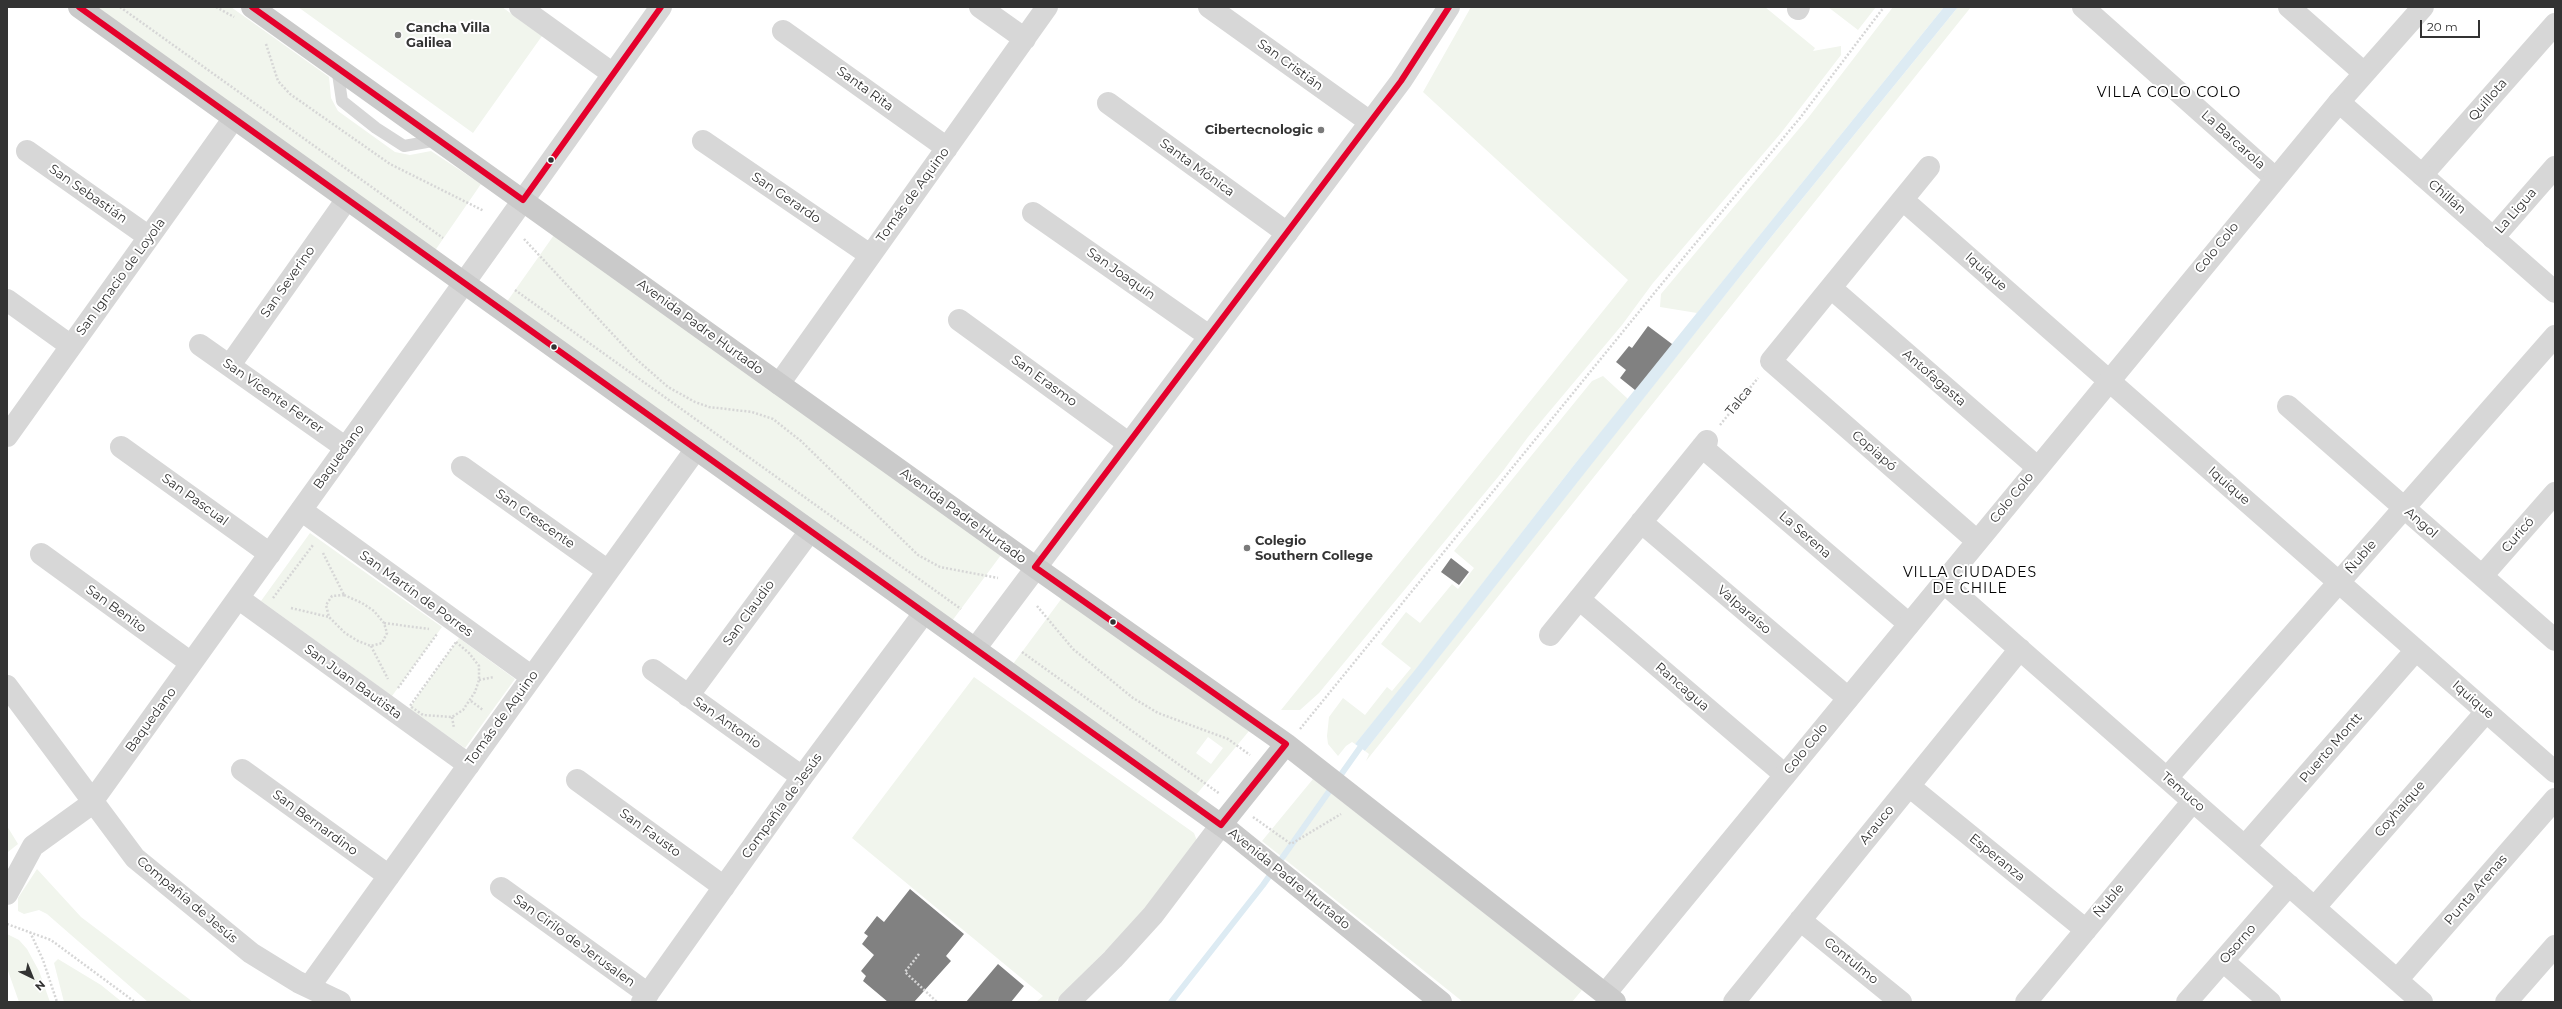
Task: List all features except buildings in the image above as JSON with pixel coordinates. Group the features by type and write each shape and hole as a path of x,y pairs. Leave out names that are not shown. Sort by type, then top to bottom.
{"main road":[{"name":"Avenida Padre Hurtado","path":"79,7 1221,825 1273,865 1441,1002"},
{"name":"Avenida Padre Hurtado","path":"252,7 1035,567 1286,744 1610,998"},
{"path":"1221,825 1286,744"}],"street":[{"path":"520,7 613,74"},
{"name":"Baquedano","path":"7,894 33,846 91,802 661,7"},
{"path":"980,7 1025,39"},
{"name":"Tomás de Aquino","path":"779,384 1047,7"},
{"name":"San Cristián","path":"1209,7 1370,122"},
{"path":"975,649 1370,122 1416,59 1449,7"},
{"name":"La Barcarola","path":"2084,7 2275,178"},
{"path":"2289,7 2364,73"},
{"name":"Colo Colo","path":"1610,998 1785,775 2037,467 2275,178 2364,73 2423,7"},
{"name":"Quillota","path":"2422,175 2555,24"},
{"name":"Santa Rita","path":"783,31 946,148"},
{"name":"Chillán","path":"2339,102 2555,292"},
{"name":"Santa Mónica","path":"1108,103 1287,233"},
{"name":"San Ignacio de Loyola","path":"7,436 234,118"},
{"name":"San Gerardo","path":"703,141 870,255"},
{"name":"San Sebastián","path":"27,151 150,237"},
{"name":"La Ligua","path":"2493,238 2555,167"},
{"path":"1771,362 1929,168"},
{"name":"San Severino","path":"230,366 347,199"},
{"name":"Iquique","path":"1903,200 2555,772"},
{"name":"San Joaquín","path":"1033,213 1209,336"},
{"name":"Antofagasta","path":"1831,288 2037,467"},
{"path":"7,300 71,346"},
{"name":"San Erasmo","path":"959,320 1128,443"},
{"name":"Ñuble","path":"2167,778 2555,336"},
{"name":"San Vicente Ferrer","path":"200,345 346,448"},
{"name":"Copiapó","path":"1771,362 1977,541"},
{"name":"Angol","path":"2288,406 2555,640"},
{"path":"1550,635 1704,444"},
{"name":"La Serena","path":"1704,444 1909,624"},
{"name":"San Pascual","path":"121,447 270,554"},
{"name":"Tomás de Aquino","path":"309,987 696,449"},
{"name":"San Crescente","path":"462,467 608,571"},
{"name":"Curicó","path":"2482,576 2555,493"},
{"name":"San Martín de Porres","path":"301,510 532,677"},
{"name":"Valparaíso","path":"1641,522 1848,698"},
{"name":"San Claudio","path":"688,696 810,531"},
{"name":"San Benito","path":"41,554 191,663"},
{"name":"Temuco","path":"1943,582 2422,1002"},
{"name":"San Juan Bautista","path":"238,598 469,765"},
{"name":"Rancagua","path":"1579,598 1785,775"},
{"name":"Compañía de Jesús","path":"645,998 802,777 924,613"},
{"name":"Arauco","path":"1734,1002 2020,649"},
{"name":"Puerto Montt","path":"2245,846 2416,650"},
{"name":"San Antonio","path":"653,670 802,777"},
{"name":"Compañía de Jesús","path":"7,686 91,802 130,852 147,868 251,953 309,987 340,1002"},
{"name":"Coyhaique","path":"2314,907 2486,712"},
{"name":"San Bernardino","path":"242,770 389,876"},
{"name":"San Fausto","path":"576,780 724,886"},
{"name":"Esperanza","path":"1909,786 2086,930"},
{"name":"Punta Arenas","path":"2397,980 2555,799"},
{"name":"Ñuble","path":"2026,1002 2193,800"},
{"path":"1070,1002 1113,960 1153,915 1221,825"},
{"name":"Osorno","path":"2187,1002 2289,885"},
{"name":"San Cirilo de Jerusalen","path":"501,888 645,998"},
{"name":"Contulmo","path":"1800,920 1901,1002"},
{"path":"2506,1002 2555,946"},
{"path":"2223,961 2270,1002"}],"path":[{"path":"120,7 443,238"},
{"path":"1286,744 1326,701 1660,286 1800,118 1884,7"},
{"path":"524,239 635,358 668,387 695,402 709,407 762,414 773,419 801,441 918,555 940,567 998,578"},
{"path":"515,290 961,609"},
{"name":"Talca","path":"1704,444 1771,362"},
{"path":"269,604 317,540"},
{"path":"320,547 344,595"},
{"path":"329,617 326,605 332,596 344,595 362,603 374,611 384,623 387,633 382,643 371,646"},
{"path":"1037,606 1073,649 1133,698 1163,716 1228,739 1267,768"},
{"path":"284,607 329,617 345,632 371,646 395,692 439,630 384,623"},
{"path":"456,642 469,653 479,666 479,680 475,692 463,710 452,717 423,715 410,706 456,642"},
{"path":"1022,652 1291,844 1343,813"},
{"path":"7,924 51,940 70,952 135,1002"},
{"path":"30,932 43,960 57,1002"},
{"path":"919,954 905,972 937,1002"}],"shaded area":[{"path":"92,7 231,7 329,77 331,98 338,111 395,152 410,155 431,151 481,184 434,252"},
{"path":"298,7 502,7 542,36 473,133"},
{"path":"1471,7 1765,7 1815,48 1813,51 1841,46 1841,55 1781,133 1653,283 1622,325 1528,437 1503,471 1319,693 1300,710 1281,710 1628,280 1423,92"},
{"path":"1828,7 1876,7 1858,30"},
{"path":"1893,7 1944,7 1697,313 1660,307 1661,294 1808,118"},
{"path":"1944,7 1958,7 1772,236 1365,751 1355,744 1415,670 1574,465"},
{"path":"1958,7 1971,7 1366,761 1369,754 1365,751 1772,236"},
{"path":"554,235 1001,555 952,621 506,303"},
{"path":"1603,376 1628,399 1627,401 1574,465 1404,685 1355,744 1352,742 1346,746 1338,756 1328,744 1327,736 1329,717 1343,698 1365,715 1387,687 1392,691 1411,668 1381,644 1406,612 1420,623 1452,584 1458,589 1474,568 1454,551 1592,381"},
{"path":"310,533 442,627 392,696 261,601"},
{"path":"1062,598 1249,731 1196,795 1013,664","holes":["1208,737 1223,748 1211,764 1196,753"]},
{"path":"459,638 515,679 465,748 409,709"},
{"path":"974,677 1194,833 1197,841 1148,908 1055,1002 1036,1002 1043,996 852,838"},
{"path":"1313,779 1582,990 1572,1002 1463,1002 1262,841"},
{"path":"7,826 18,844 8,852 7,852"},
{"path":"37,869 81,917 193,1002 148,1002 47,914 39,910 24,914 18,911 18,898"},
{"path":"7,934 19,940 27,949 39,971 50,1002 19,1002 7,968"},
{"path":"58,959 101,985 122,1002 64,1002 54,963"}],"waterway":[{"path":"1171,1002 1263,885 1364,742"}],"transit line":[{"path":"79,7 1221,825 1286,744 1035,567 1401,81 1449,7"},
{"path":"252,7 523,200 661,7"}],"place":[{"name":"Cancha Villa Galilea","path":"398,35"},
{"name":"Cibertecnologic","path":"1321,130"},
{"name":"Colegio Southern College","path":"1247,548"}],"district":[{"name":"VILLA COLO COLO","path":"2169,93"},
{"name":"VILLA CIUDADES DE CHILE","path":"1970,582"}]}
